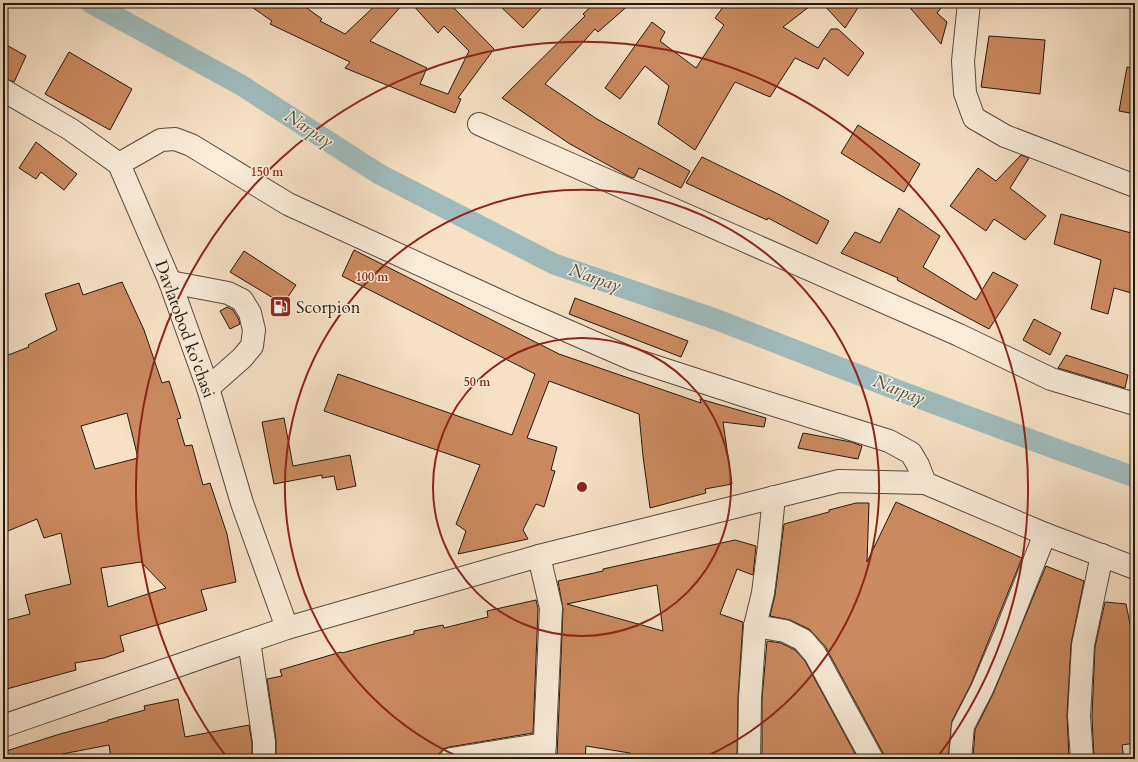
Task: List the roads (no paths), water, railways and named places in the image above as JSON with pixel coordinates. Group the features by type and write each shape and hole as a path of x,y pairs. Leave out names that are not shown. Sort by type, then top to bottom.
{"street":[{"path":"969,3 963,61 965,93 974,118 1005,136 1135,186"},
{"path":"3,90 70,129 119,164 161,140 175,140 191,145 288,204 517,309 632,359 889,441 911,453 918,465 925,483"},
{"path":"479,124 959,335 1051,379 1135,404"},
{"name":"Davlatobod ko'chasi","path":"119,164 170,282 208,388 242,503 287,628"},
{"path":"170,282 228,293 242,300 250,313 254,330 252,346 242,358 208,388"},
{"path":"3,726 287,628 539,556 839,481 925,483 1045,534 1135,568"},
{"path":"749,759 750,698 755,626 763,593 774,497"},
{"path":"960,759 963,726 982,689 1045,534"},
{"path":"1082,759 1079,716 1082,645 1102,555"},
{"path":"452,759 544,752 550,608 539,556"},
{"path":"755,626 786,631 803,640 815,654 872,759"},
{"path":"248,641 264,742 264,759"}],"waterway":[{"name":"Narpay","path":"91,3 241,85 379,174 554,264 715,319 900,391 1135,477"}],"place":[{"name":"Scorpion","path":"281,307"}]}
